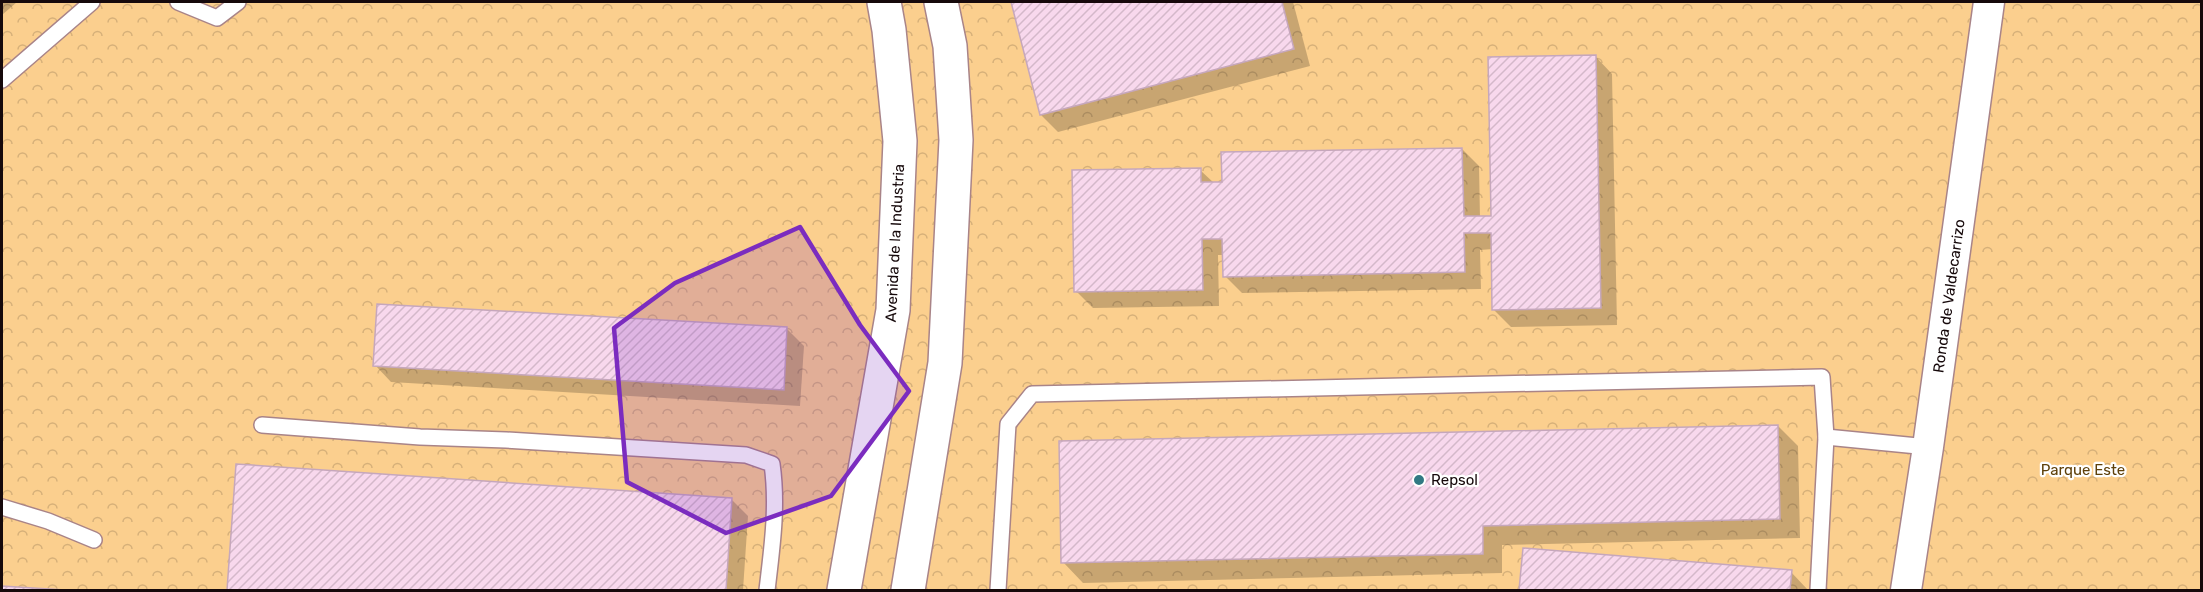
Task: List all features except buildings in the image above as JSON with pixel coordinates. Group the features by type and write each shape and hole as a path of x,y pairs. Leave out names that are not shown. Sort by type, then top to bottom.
{"street":[{"name":"Avenida de la Industria","path":"844,591 893,310 900,141 884,2"},
{"path":"908,591 945,363 956,140 950,46 941,2"},
{"name":"Ronda de Valdecarrizo","path":"1906,591 1989,2"}],"lane":[{"path":"2,80 92,2"},
{"path":"178,2 217,18 238,2"},
{"path":"998,591 1008,424 1032,394 1822,377 1826,437 1818,591"},
{"path":"262,425 420,437 746,455 772,464 775,485 774,529 767,591"},
{"path":"1826,437 1928,447"},
{"path":"2,507 48,521 94,540"}],"highlighted area":[{"path":"800,227 860,325 909,391 831,496 726,533 627,482 614,328 675,283"}],"green space":[{"name":"Parque Este","path":"2,2 2201,2 2201,590 2,590"}],"place":[{"name":"Repsol","path":"1419,480"}]}
